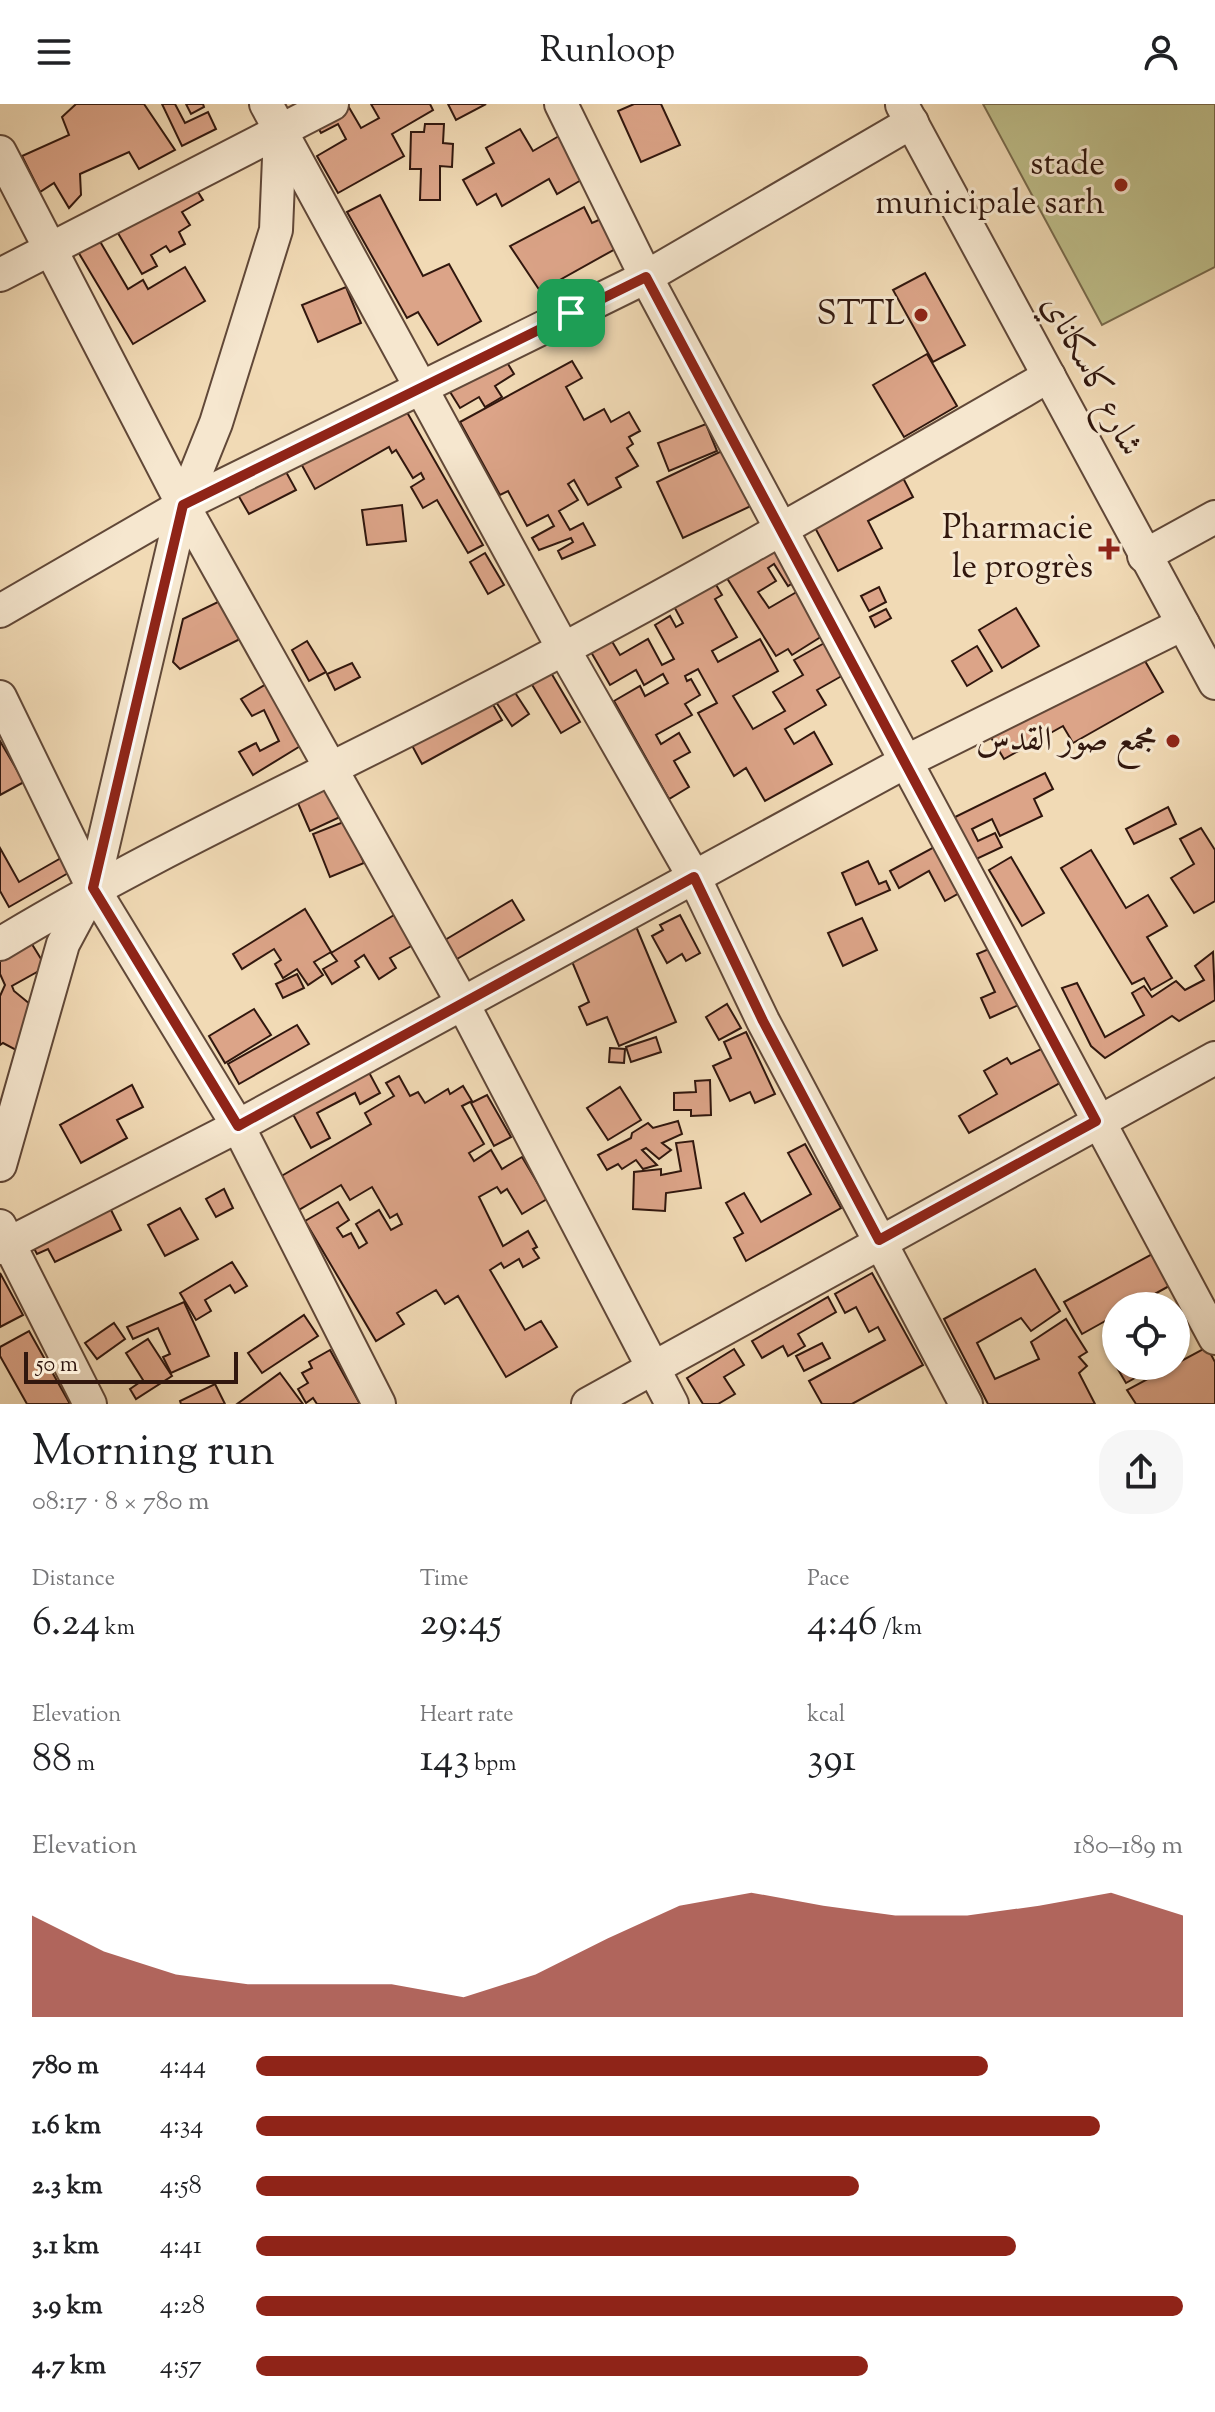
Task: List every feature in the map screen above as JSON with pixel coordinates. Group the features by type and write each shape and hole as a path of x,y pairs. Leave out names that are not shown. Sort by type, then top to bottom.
{"street":[{"path":"0,275 278,113 332,104"},
{"path":"561,104 646,277 1215,1338"},
{"path":"278,113 564,650 694,877 763,1021 966,1404"},
{"path":"0,1165 63,944 93,888 183,505 216,423 276,230 278,113"},
{"path":"0,611 183,505 646,277 907,113"},
{"name":"شارع كاسكاناي","path":"907,113 1215,683"},
{"path":"0,152 183,505 334,769 463,1004 672,1404"},
{"path":"0,944 93,888 334,769 564,650 1049,376"},
{"path":"1144,556 1215,517"},
{"path":"90,1404 3,1240 238,1126 907,761 1183,624"},
{"path":"0,697 93,888 238,1126 379,1404"},
{"path":"588,1404 879,1240 1215,1058"}],"green space":[{"name":"stade municipale sarh","path":"983,104 1215,104 1215,267 1102,325"}],"building":[{"path":"76,104 144,104 175,150 139,169 129,152 80,174 81,195 69,208 54,183 40,192 22,156 69,135 62,117"},
{"path":"162,104 175,104 185,123 208,112 216,129 182,146"},
{"path":"186,104 203,104 204,107 191,114"},
{"path":"347,104 361,128 379,118 371,104 430,104 433,110 392,134 404,156 338,193 317,156 346,139 338,124 321,133 315,122"},
{"path":"448,104 486,104 456,120"},
{"path":"634,104 661,104 680,145 641,162 618,111"},
{"path":"425,124 444,124 443,143 453,144 452,167 440,166 440,200 420,200 421,169 410,169 411,132 424,132"},
{"path":"520,129 533,151 559,136 583,179 557,194 549,179 502,206 496,194 477,205 463,180 494,163 486,148"},
{"path":"193,184 203,200 182,212 190,225 179,232 185,244 170,252 166,246 151,255 157,266 142,274 115,228"},
{"path":"380,195 423,276 449,264 481,321 438,345 418,312 407,318 347,212"},
{"path":"584,207 592,223 601,219 617,248 540,291 510,246"},
{"path":"95,233 128,289 143,280 148,289 185,267 205,301 133,344 74,245"},
{"path":"925,273 965,345 933,362 893,290"},
{"path":"346,287 361,323 318,342 302,305"},
{"path":"502,354 514,374 495,386 502,397 485,407 479,397 460,408 447,387"},
{"path":"927,354 957,406 904,437 873,385"},
{"path":"572,361 582,378 566,387 584,420 604,409 611,422 629,412 640,431 629,437 633,444 627,448 638,466 616,478 621,487 588,505 574,480 568,484 578,500 559,511 570,530 583,523 595,545 562,559 558,551 573,542 571,538 539,550 532,538 554,526 548,515 527,526 508,491 500,495 460,422"},
{"path":"404,407 483,545 468,553 437,500 423,508 411,487 424,479 421,473 413,478 396,450 392,453 389,447 315,489 299,460"},
{"path":"706,424 717,451 669,471 658,443"},
{"path":"726,449 753,505 683,538 657,482"},
{"path":"285,470 296,490 249,514 238,495"},
{"path":"902,476 913,497 868,521 882,548 838,571 812,522"},
{"path":"402,505 406,541 367,545 362,510"},
{"path":"778,544 799,579 788,586 774,564 768,568 776,581 758,592 769,608 800,590 827,633 792,655 788,649 776,656 725,575"},
{"path":"485,553 504,585 488,594 470,562"},
{"path":"712,578 722,595 715,599 737,637 712,651 718,662 760,639 778,671 733,696 753,729 785,711 773,692 803,675 794,660 828,641 847,673 817,690 826,705 785,729 794,744 814,732 832,764 765,801 746,768 734,776 698,713 717,703 698,669 685,676 687,681 691,679 700,695 685,704 692,715 656,735 661,744 679,733 690,752 674,761 689,787 669,799 614,701 640,686 645,696 668,683 663,674 644,685 636,670 610,685 587,645 607,633 620,655 648,639 662,665 674,659 655,625 670,616 676,627 683,623 671,601"},
{"path":"879,587 886,602 869,611 861,596"},
{"path":"224,599 244,637 180,669 173,662 183,619"},
{"path":"1016,608 1039,646 1002,668 979,630"},
{"path":"886,609 891,618 875,627 870,617"},
{"path":"307,641 326,672 309,681 292,650"},
{"path":"977,646 992,671 967,686 952,661"},
{"path":"1138,649 1163,692 1073,743 1063,726 1004,759 989,734"},
{"path":"352,663 360,677 335,690 327,674"},
{"path":"547,666 580,722 561,733 528,678"},
{"path":"268,683 302,745 253,775 239,752 256,743 260,751 279,741 264,710 252,716 241,699"},
{"path":"510,685 529,714 512,726 492,696"},
{"path":"488,696 502,720 422,764 409,740"},
{"path":"0,741 24,782 0,795"},
{"path":"1045,773 1053,789 1034,799 1042,816 1000,836 992,819 972,829 978,841 995,833 1002,847 970,862 949,820"},
{"path":"327,787 340,817 310,831 297,801"},
{"path":"1168,807 1176,824 1134,844 1126,829"},
{"path":"346,821 364,863 330,877 313,834"},
{"path":"1201,828 1215,850 1215,901 1194,913 1171,878 1194,864 1180,839"},
{"path":"936,846 961,892 945,901 929,871 899,888 890,871"},
{"path":"0,848 19,882 68,854 77,868 9,907 0,891"},
{"path":"1091,850 1126,908 1148,895 1167,926 1147,937 1172,978 1151,990 1144,978 1132,984 1061,868"},
{"path":"1011,857 1044,913 1022,926 989,870"},
{"path":"868,861 879,884 886,881 890,890 856,905 842,873"},
{"path":"512,900 524,920 457,959 445,940"},
{"path":"305,909 331,952 314,962 323,975 308,985 297,969 283,978 275,964 281,960 274,949 242,969 233,954"},
{"path":"394,915 413,945 390,958 396,968 379,979 364,955 355,961 359,967 332,984 323,969 337,961 331,953"},
{"path":"680,915 700,953 686,961 682,954 667,963 652,936 663,930 660,925"},
{"path":"862,918 877,950 843,966 828,933"},
{"path":"635,924 676,1022 619,1046 607,1017 587,1025 579,1007 589,1002 568,952"},
{"path":"30,941 46,967 12,986 36,1009 16,1050 3,1043 0,1045 0,996 5,985 0,974 0,958"},
{"path":"996,946 1023,1003 990,1018 981,998 995,992 977,954"},
{"path":"1213,952 1215,1000 1179,1021 1172,1016 1105,1058 1091,1046 1062,988 1077,983 1105,1037 1144,1015 1132,993 1144,986 1152,997 1176,981 1185,990 1204,980 1195,966"},
{"path":"297,974 304,988 283,998 276,984"},
{"path":"727,1004 741,1028 719,1040 706,1017"},
{"path":"254,1009 271,1035 225,1063 209,1036"},
{"path":"297,1025 309,1044 239,1084 228,1064"},
{"path":"746,1032 775,1094 755,1103 750,1092 730,1101 713,1066 731,1058 724,1042"},
{"path":"656,1037 661,1052 631,1062 626,1047"},
{"path":"610,1048 625,1049 624,1063 609,1062"},
{"path":"1041,1049 1062,1082 969,1133 959,1116 997,1094 984,1071 1007,1058 1011,1064"},
{"path":"365,1065 380,1093 360,1104 355,1093 317,1113 330,1138 311,1148 288,1105"},
{"path":"399,1076 410,1096 418,1092 425,1103 448,1089 450,1094 463,1086 472,1101 462,1106 484,1144 469,1153 474,1161 491,1150 502,1169 522,1157 547,1199 522,1214 507,1189 501,1193 497,1187 479,1197 503,1246 528,1231 537,1247 533,1249 539,1258 523,1267 519,1259 504,1268 501,1263 490,1270 525,1330 541,1321 557,1347 506,1377 458,1296 445,1304 436,1290 397,1313 404,1324 376,1341 305,1221 338,1202 349,1220 337,1228 343,1237 351,1233 359,1248 367,1243 356,1224 379,1210 391,1230 402,1224 397,1214 390,1218 372,1187 350,1200 341,1185 297,1211 278,1178 371,1124 365,1113 394,1096 386,1083"},
{"path":"710,1080 711,1115 691,1116 691,1110 674,1110 674,1093 696,1092 695,1081"},
{"path":"132,1085 143,1107 117,1120 127,1138 81,1163 60,1125"},
{"path":"620,1087 641,1120 608,1140 587,1108"},
{"path":"487,1095 511,1137 494,1146 471,1103"},
{"path":"678,1121 682,1134 662,1143 671,1150 659,1159 646,1148 642,1150 657,1165 643,1169 636,1160 622,1169 618,1164 607,1170 598,1155 631,1138 632,1133 648,1123 653,1128"},
{"path":"693,1141 701,1188 666,1193 665,1211 633,1209 634,1172 661,1169 661,1175 681,1171 676,1143"},
{"path":"805,1144 841,1208 746,1261 734,1238 743,1233 726,1203 744,1193 761,1222 811,1194 788,1153"},
{"path":"224,1189 233,1208 216,1217 206,1199"},
{"path":"108,1204 121,1230 55,1262 48,1249 37,1254 30,1241"},
{"path":"180,1208 198,1239 165,1256 148,1225"},
{"path":"1154,1253 1171,1285 1158,1292 1102,1292 1102,1323 1082,1334 1064,1302"},
{"path":"232,1262 247,1286 235,1293 230,1285 205,1300 211,1311 196,1320 180,1293"},
{"path":"1035,1269 1060,1311 1031,1331 1021,1318 977,1343 995,1379 1039,1359 1031,1342 1066,1319 1087,1352 1079,1357 1087,1366 1079,1373 1095,1404 988,1404 944,1319"},
{"path":"0,1273 23,1315 0,1327"},
{"path":"872,1273 923,1365 852,1404 822,1404 809,1381 885,1340 878,1327 869,1332 856,1307 845,1313 835,1294"},
{"path":"828,1297 836,1312 798,1334 805,1346 788,1356 783,1346 762,1358 752,1341"},
{"path":"184,1302 209,1356 171,1373 163,1357 170,1354 158,1328 133,1339 127,1327"},
{"path":"304,1315 318,1336 262,1373 248,1353"},
{"path":"114,1323 125,1339 97,1359 85,1343"},
{"path":"29,1331 70,1404 27,1404 0,1356 0,1347"},
{"path":"148,1339 172,1376 136,1399 130,1389 143,1380 126,1353"},
{"path":"822,1343 830,1358 804,1371 796,1356"},
{"path":"1207,1347 1215,1362 1215,1404 1136,1404 1127,1390 1146,1380 1190,1380 1190,1356"},
{"path":"734,1349 744,1365 724,1377 735,1394 718,1404 703,1404 687,1378"},
{"path":"330,1350 360,1404 317,1404 313,1398 306,1403 298,1389 308,1383 302,1373 312,1368 309,1362"},
{"path":"280,1373 303,1404 237,1404"},
{"path":"215,1384 225,1404 181,1404 180,1401"}],"place":[{"name":"stade municipale sarh","path":"1121,185"},
{"name":"STTL","path":"921,315"},
{"name":"Pharmacie le progrès","path":"1109,549"},
{"name":"مجمع صور القدس","path":"1173,741"}],"route":[{"path":"646,277 907,761 1096,1121 879,1240 763,1021 694,877 238,1126 93,888 183,505 571,313 646,277"}]}
